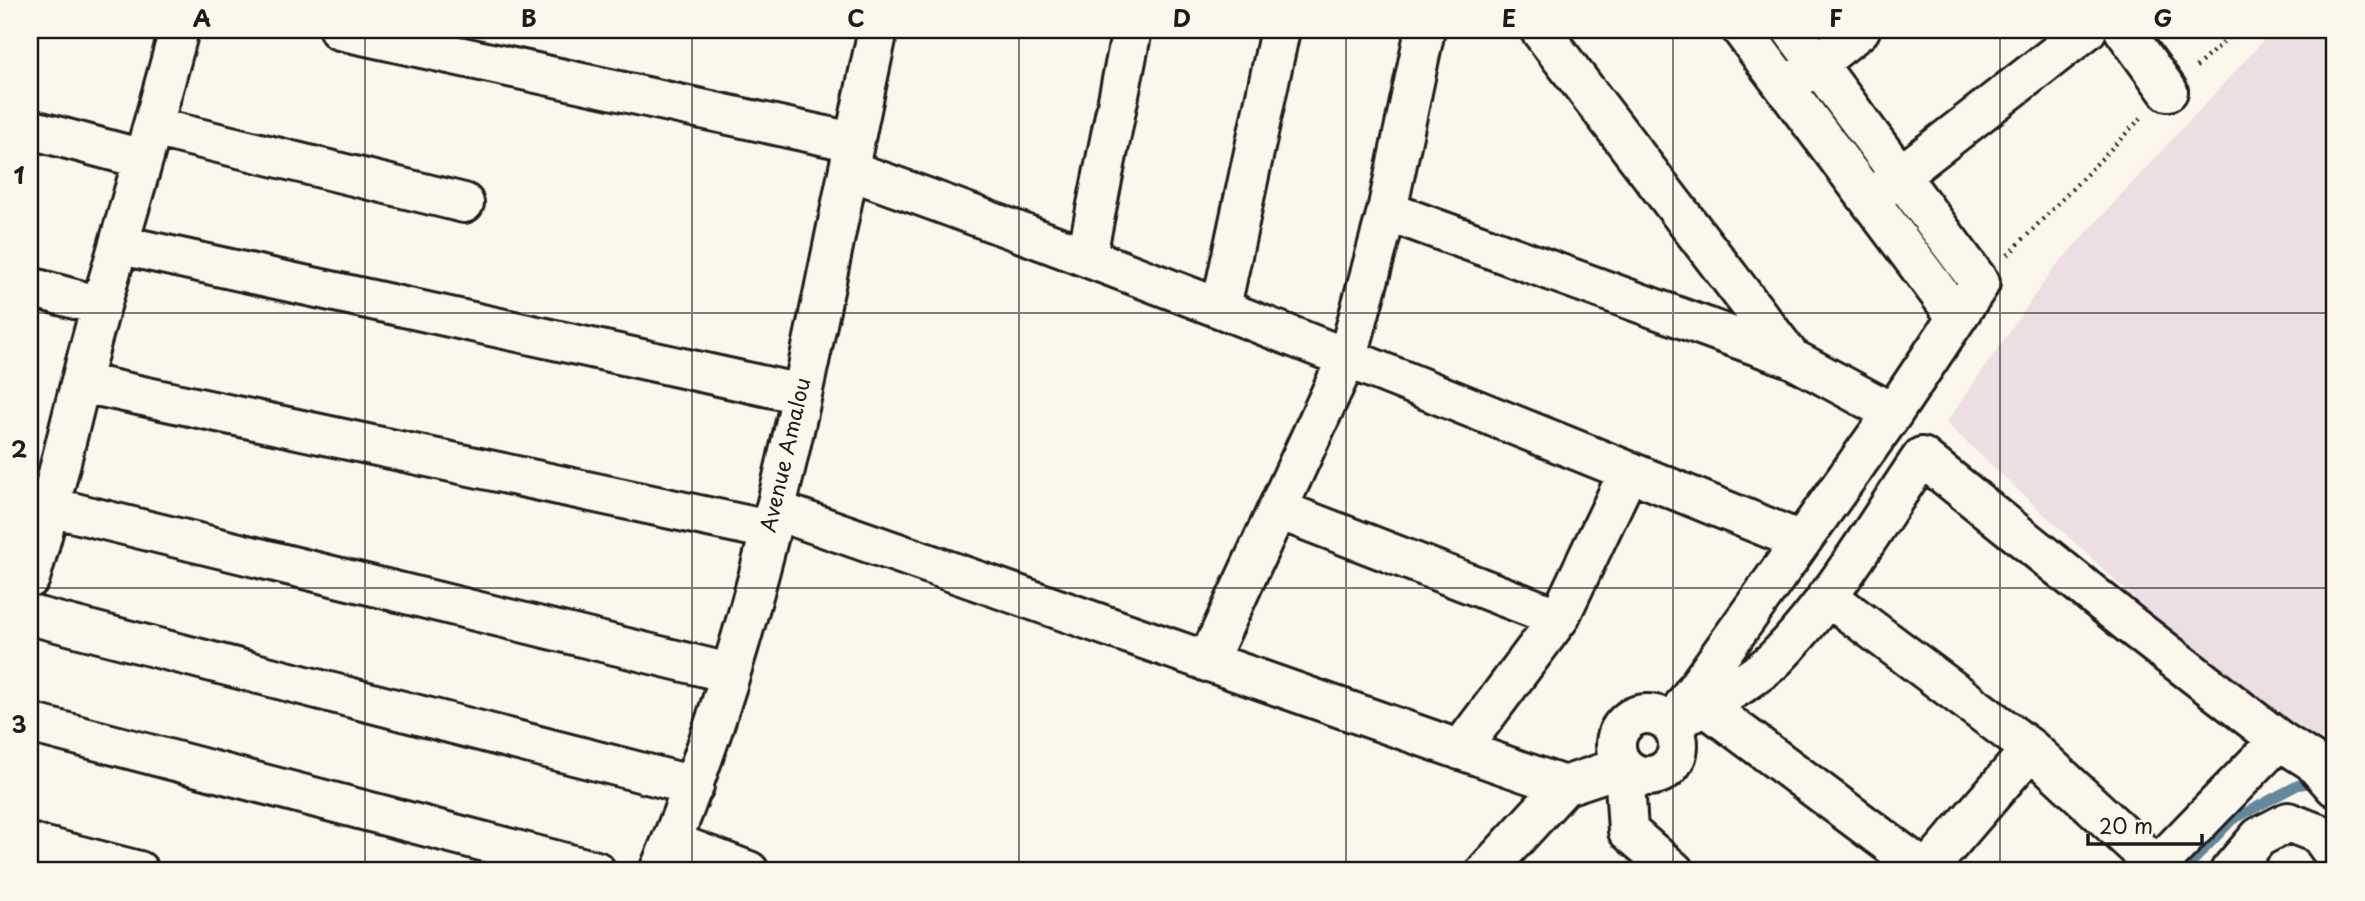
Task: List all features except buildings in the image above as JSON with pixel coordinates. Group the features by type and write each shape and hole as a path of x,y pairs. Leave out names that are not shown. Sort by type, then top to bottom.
{"street":[{"path":"30,578 51,507 101,306 121,245 178,30"},
{"path":"339,30 851,156 1087,255 1348,356 1801,541"},
{"name":"Avenue Amalou","path":"666,857 694,786 772,520 878,30"},
{"path":"1087,255 1132,30"},
{"path":"1221,307 1280,30"},
{"path":"1207,662 1348,356 1387,211 1424,30"},
{"path":"1541,30 1791,358"},
{"path":"1742,30 1956,316"},
{"path":"1671,724 1892,413 1980,283 1792,30"},
{"path":"1785,88 1860,30"},
{"path":"1869,200 2087,30"},
{"path":"2124,30 2168,91"},
{"path":"30,129 148,143 464,203"},
{"path":"1387,211 1791,358 1892,413"},
{"path":"121,245 801,394"},
{"path":"30,287 101,306"},
{"path":"82,383 772,520 1207,662 1564,786"},
{"path":"1671,724 1705,706 1774,659 1827,596 1922,457 2323,774"},
{"path":"1460,750 1559,618 1629,471"},
{"path":"51,507 729,673"},
{"path":"1279,510 1559,618"},
{"path":"1827,596 2031,749 2155,869 2279,740"},
{"path":"30,615 694,786"},
{"path":"1705,706 1926,871 2031,749"},
{"path":"1671,724 1649,713 1627,722 1619,731 1616,744 1624,766 1628,831 1674,871"},
{"path":"30,723 596,871"},
{"path":"1486,871 1564,786 1624,766"},
{"path":"2230,871 2259,837 2288,822 2319,834 2335,856"},
{"path":"30,844 139,871"},
{"path":"666,857 749,871"}],"path":[{"path":"1980,283 2168,91 2237,30"}],"shaded area":[{"path":"2273,30 2335,30 2335,742 2271,725 1946,423 2053,269"}],"waterway":[{"path":"2184,871 2232,820 2298,785 2318,782"}]}
